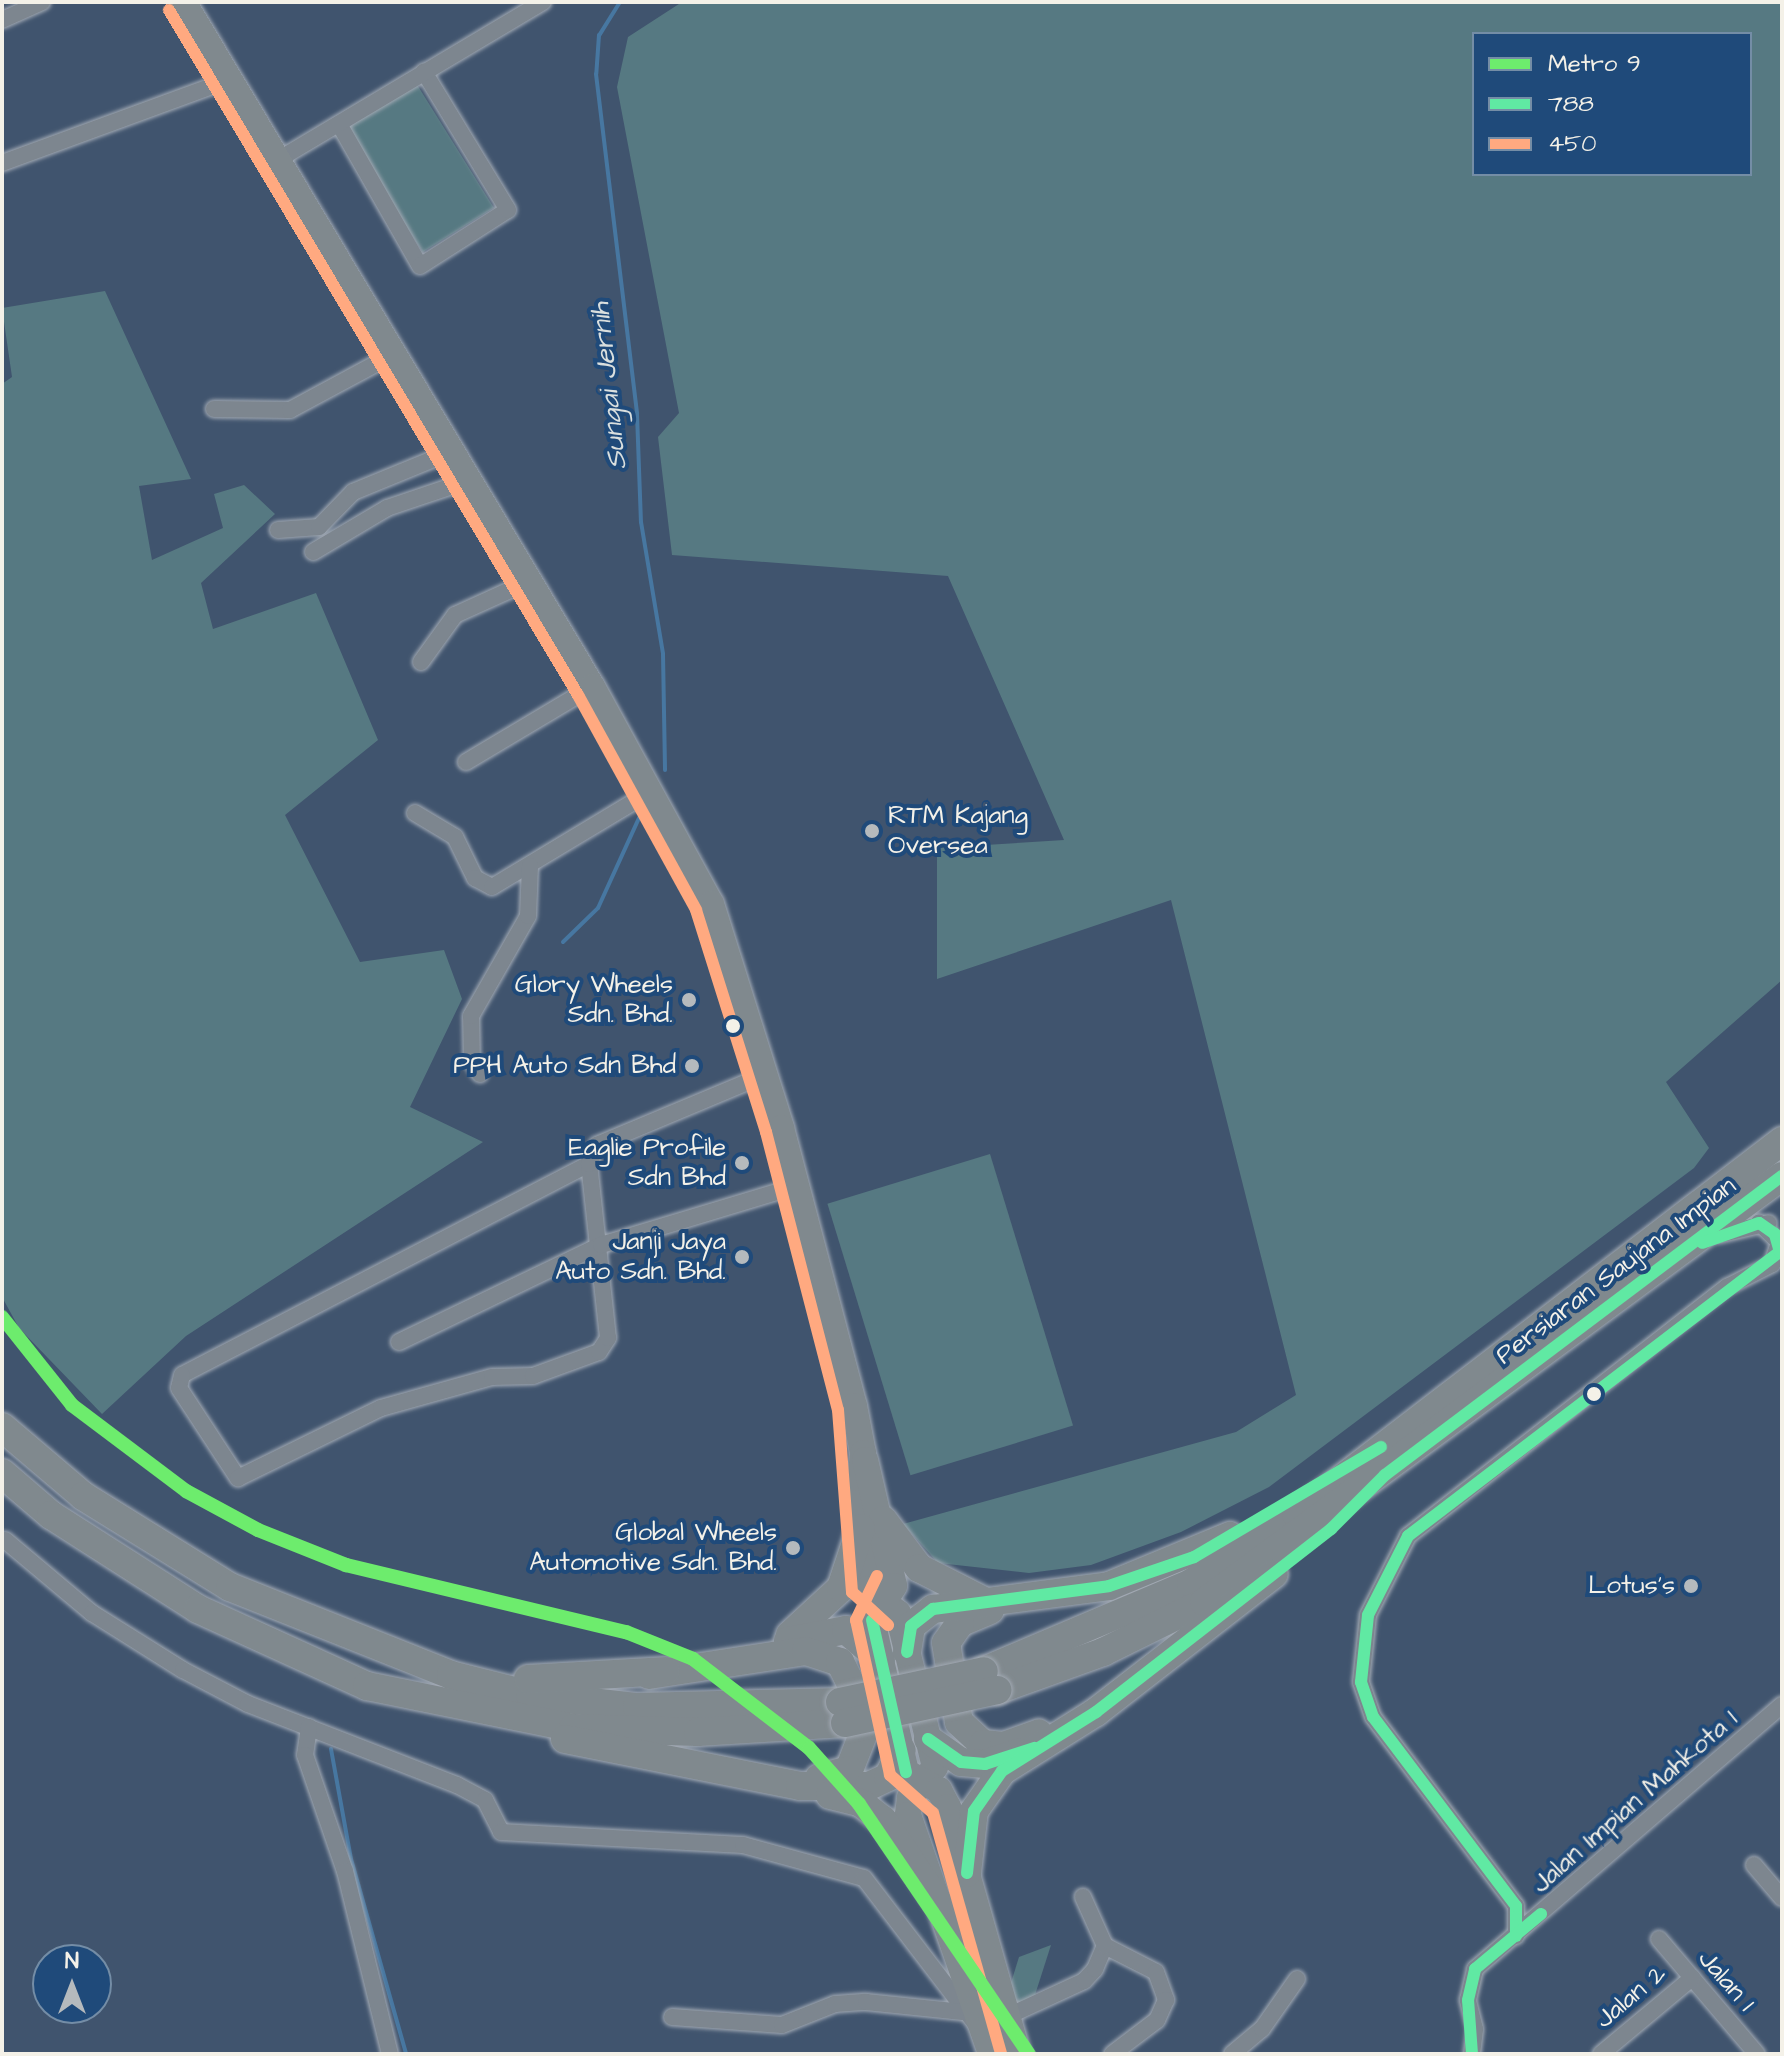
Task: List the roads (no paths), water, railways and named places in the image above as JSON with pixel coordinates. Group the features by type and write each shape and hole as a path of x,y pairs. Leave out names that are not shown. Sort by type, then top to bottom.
{"highway":[{"name":"Persiaran Saujana Impian","path":"1377,1465 1454,1407 1782,1141"},
{"name":"Persiaran Saujana Impian","path":"1454,1407 1689,1250 1782,1176"},
{"path":"2,1427 83,1496 230,1587 451,1675 530,1695 637,1707 842,1713"},
{"path":"649,1675 779,1642 846,1630 894,1656 921,1615 987,1602 1109,1586 1194,1557 1377,1465"},
{"path":"460,1710 635,1732 842,1713 990,1681 1191,1583 1377,1465"},
{"path":"967,1873 974,1811 984,1791 1039,1746 1096,1712 1331,1529 1377,1465"},
{"path":"2,1473 51,1515 198,1609 367,1686 710,1772 800,1786 861,1803 883,1820 941,1906"},
{"path":"779,1642 824,1611 841,1588 872,1524 919,1568 987,1602"},
{"path":"1039,1597 960,1623 946,1643 959,1722 983,1744 1004,1746 1096,1712"},
{"path":"451,1675 568,1680 649,1675 806,1651 824,1653 850,1676 864,1732 849,1770 806,1779 710,1772"},
{"path":"800,1786 869,1786 888,1777 915,1744 961,1762 985,1764 1039,1746"}],"main road":[{"path":"183,2 281,158 530,581 652,791 711,904 796,1186 863,1453 872,1524 868,1589 898,1613 894,1656 915,1744 906,1772 923,1782 948,1807 1018,2054"},
{"path":"923,1782 908,1815 987,2043"}],"street":[{"path":"2,20 42,2"},
{"path":"281,158 543,2"},
{"path":"339,124 420,266 508,210 424,72"},
{"path":"2,163 232,79"},
{"path":"214,409 290,410 396,353"},
{"path":"278,530 319,527 353,492 453,451"},
{"path":"313,552 387,508 470,480"},
{"path":"421,662 455,615 530,581"},
{"path":"466,762 592,687"},
{"path":"415,813 455,837 483,885 504,885 652,791"},
{"path":"480,1074 472,1062 471,1016 528,916 530,866"},
{"path":"589,1164 601,1245 608,1338 599,1352 533,1376 492,1377 381,1408 251,1477 238,1478 179,1388 182,1375 589,1164 604,1140 764,1075"},
{"path":"399,1342 601,1245 796,1186"},
{"path":"1758,1274 1780,1252 1775,1234 1759,1223"},
{"path":"1689,1250 1759,1223 1782,1226"},
{"path":"1541,1914 1516,1906 1373,1717 1361,1682 1368,1615 1408,1536 1727,1287 1758,1274 1782,1271"},
{"path":"5,1540 92,1613 153,1651 309,1727 485,1800 501,1832 743,1845 864,1878 987,2043"},
{"name":"Jalan Impian Mahkota 1","path":"1472,2054 1469,1983 1516,1936 1782,1705"},
{"path":"309,1727 305,1755 345,1871 390,2054"},
{"path":"1754,1865 1782,1898"},
{"path":"1083,1897 1105,1946 1156,1972 1166,2000 1157,2020 1112,2054"},
{"path":"1516,1906 1516,1936"},
{"name":"Jalan 1","path":"1659,1939 1757,2054"},
{"path":"1030,2054 1006,2017 1084,1981 1105,1946"},
{"name":"Jalan 2","path":"1601,2054 1692,1978"},
{"path":"1232,2054 1262,2029 1297,1979"},
{"path":"672,2017 782,2025 835,2004 866,2002 962,2012"}],"waterway":[{"name":"Sungai Jernih","path":"620,2 599,35 596,74 637,414 641,522 663,654 665,770"},
{"name":"Sungai Jernih","path":"563,942 598,908 639,818"},
{"path":"331,1749 351,1859 406,2054"}],"metro line":[{"name":"9","path":"2,1317 72,1405 186,1491 258,1530 346,1565 626,1632 693,1659 809,1748 859,1804 1029,2054"}],"place":[{"name":"RTM Kajang Oversea","path":"872,831"},
{"name":"Glory Wheels Sdn. Bhd.","path":"689,1000"},
{"name":"PPH Auto Sdn Bhd","path":"692,1066"},
{"name":"Eaglie Profile Sdn Bhd","path":"742,1163"},
{"name":"Janji Jaya Auto Sdn. Bhd.","path":"742,1257"},
{"name":"Global Wheels Automotive Sdn. Bhd.","path":"793,1548"},
{"name":"Lotus's","path":"1691,1586"}]}
